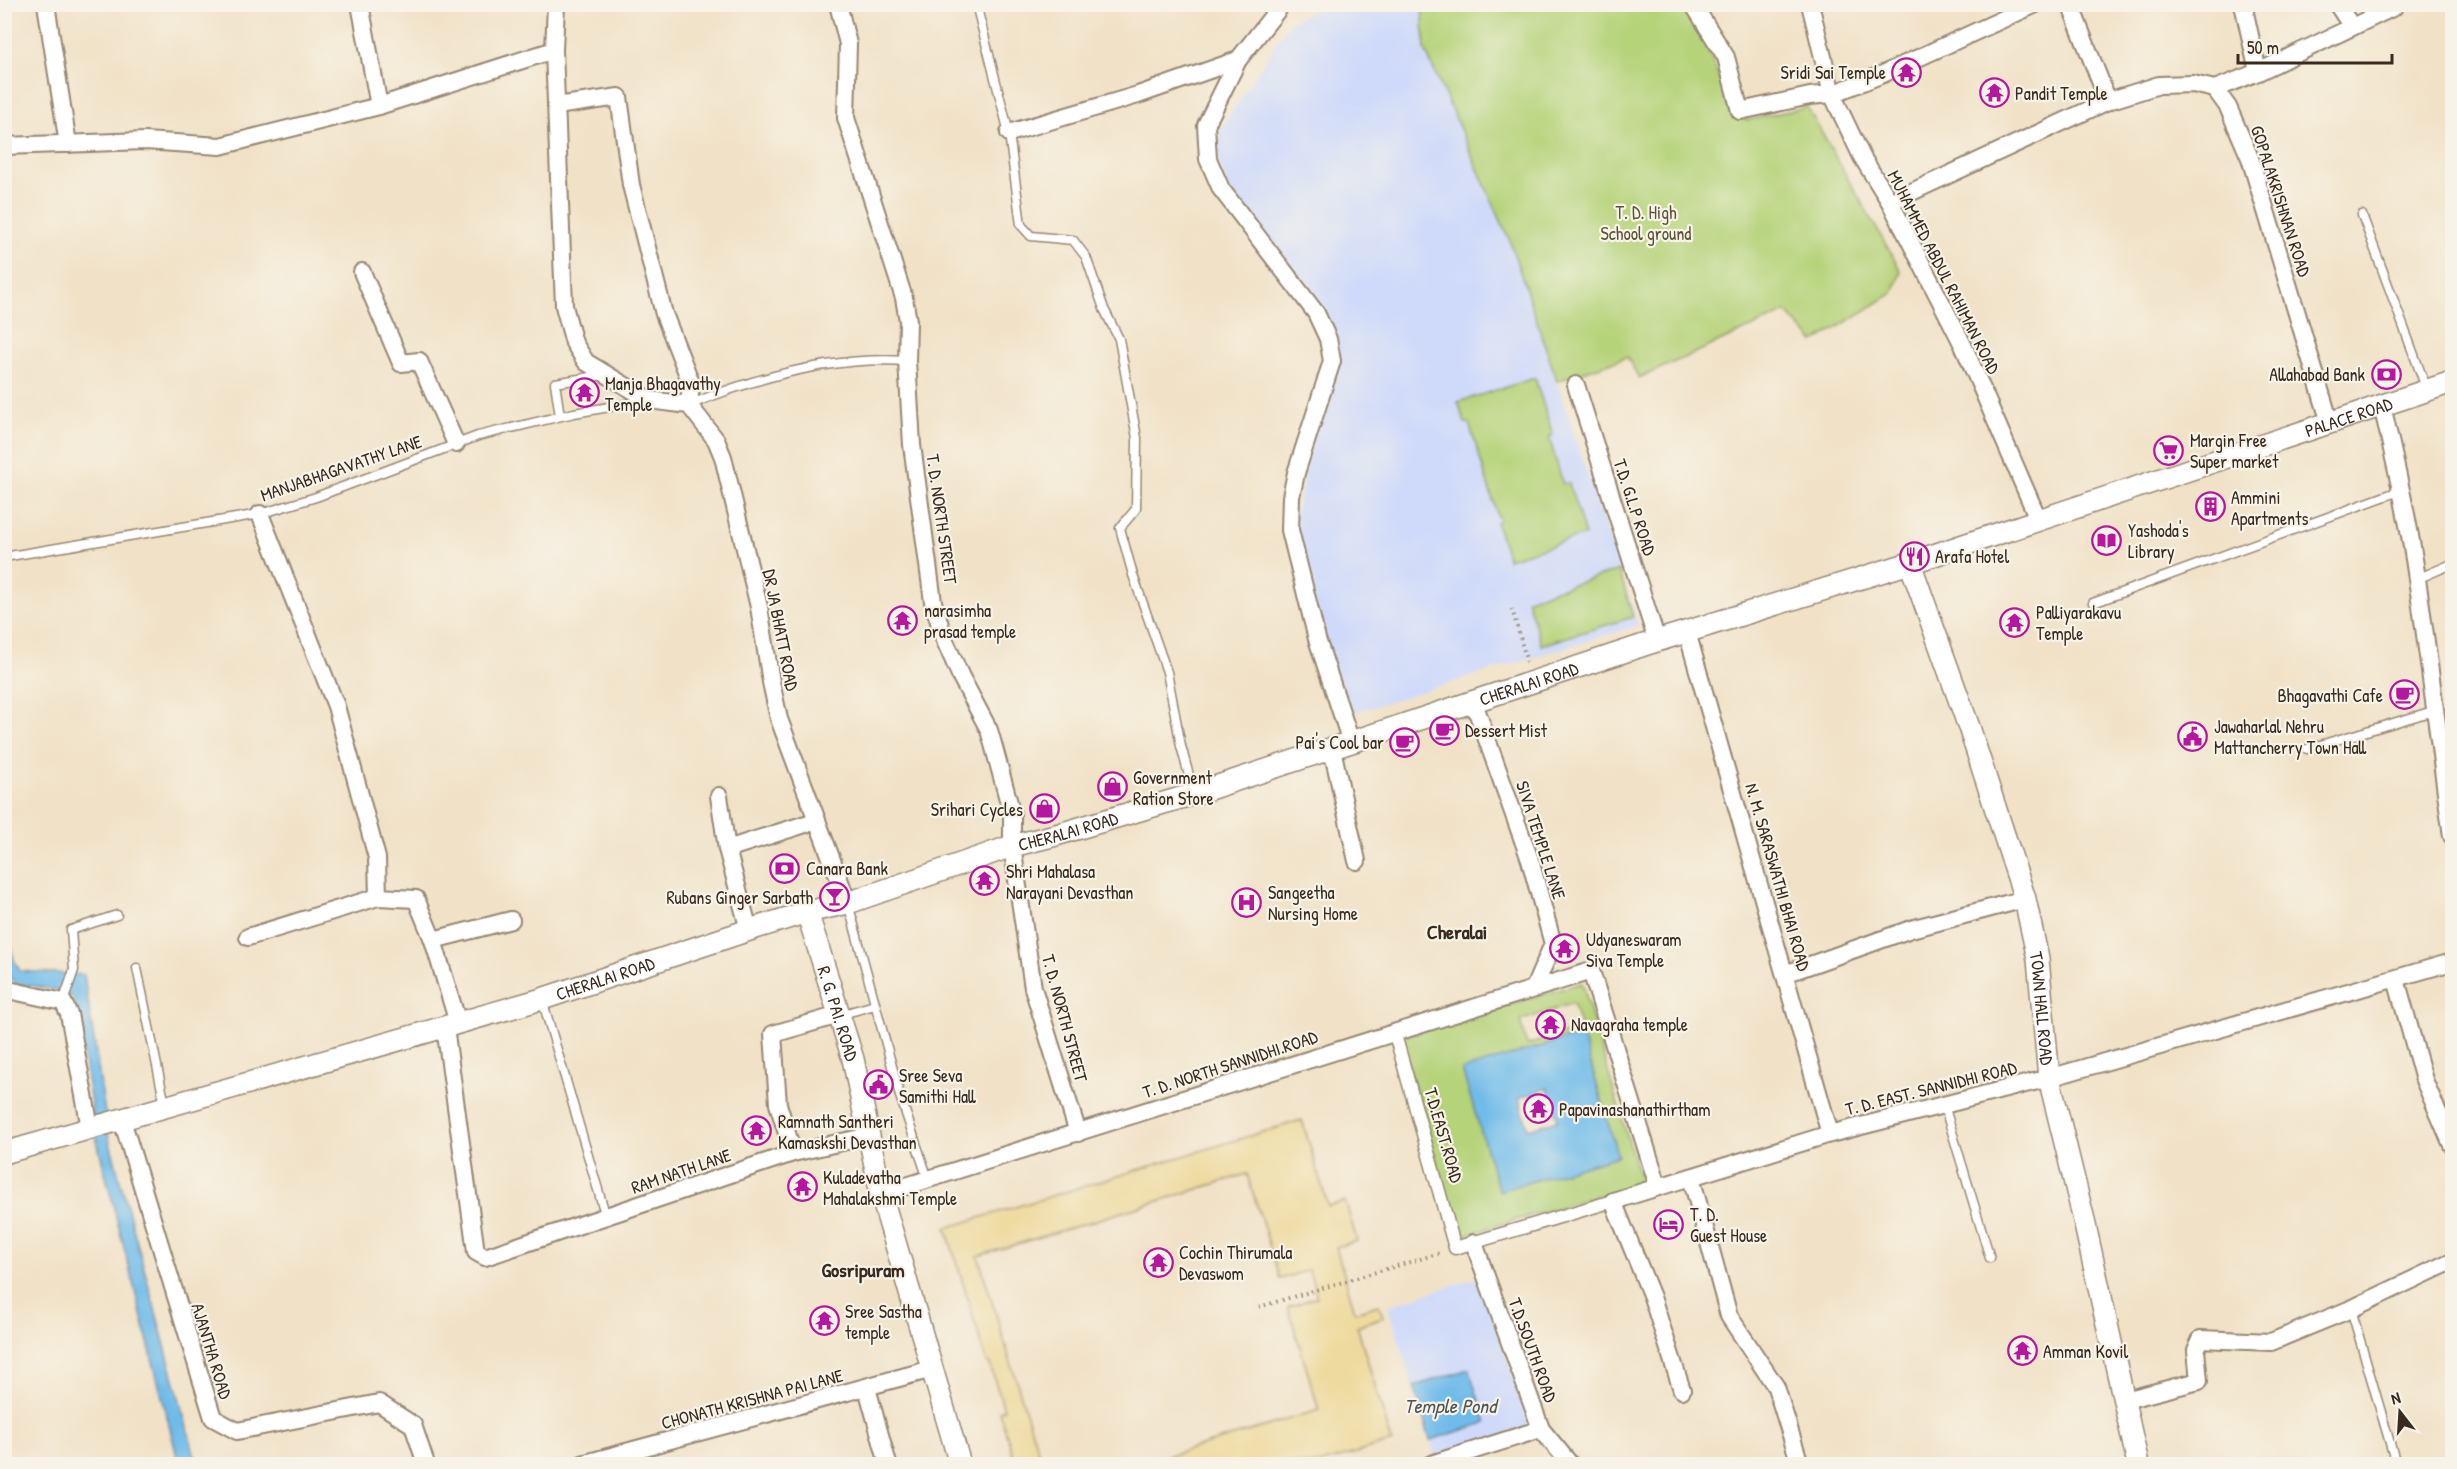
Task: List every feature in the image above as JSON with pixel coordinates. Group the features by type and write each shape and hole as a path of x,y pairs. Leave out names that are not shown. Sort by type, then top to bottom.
{"street":[{"path":"46,4 68,144"},
{"path":"360,4 379,106"},
{"path":"556,4 554,50 556,106 564,306 574,343 586,362 603,375 649,400 690,405 692,384 664,314 631,185 619,97 556,106"},
{"name":"T. D. NORTH STREET","path":"838,4 848,44 846,118 904,298 908,321 907,361 912,445 933,602 945,641 961,678 989,730 1012,814 1012,846 1033,988 1078,1133"},
{"path":"1693,4 1726,57 1740,111 1810,96 1832,94 1883,74 2036,4"},
{"name":"MUHAMMED ABDUL RAHIMAN ROAD","path":"1810,4 1832,94 1862,157 1890,202 1963,345 2039,521"},
{"path":"2070,4 2108,101"},
{"path":"2243,4 2258,72"},
{"path":"2337,4 2352,27"},
{"path":"1281,6 1238,60 1206,124 1208,159 1221,189 1311,306 1328,339 1332,362 1296,473 1291,497 1290,530 1342,746 1357,861"},
{"path":"1890,202 2108,101 2158,85 2193,84 2215,89 2258,72 2394,7"},
{"path":"4,146 145,141 220,146 379,106 554,50"},
{"path":"1009,133 1138,95 1238,60"},
{"name":"GOPALAKRISHNAN ROAD","path":"2215,89 2228,107 2250,158 2330,423"},
{"path":"362,272 401,363 418,361 456,444"},
{"name":"PALACE ROAD","path":"2039,521 2452,382"},
{"name":"T.D. G.L.P ROAD","path":"1576,385 1657,641"},
{"name":"DR JA BHATT ROAD","path":"690,405 716,440 723,457 759,607 774,701 815,821 848,903"},
{"path":"2382,405 2402,490 2417,579 2433,711 2447,758 2452,836"},
{"path":"260,514 336,706 377,858 378,897"},
{"name":"CHERALAI ROAD","path":"4,1153 542,999 749,930 807,912 848,903 1012,846 1194,794 1657,641 2039,521"},
{"name":"TOWN HALL ROAD","path":"1910,563 1970,730 2025,899 2038,959 2049,1078 2138,1464"},
{"name":"N. M. SARASWATHI BHAI ROAD","path":"1687,632 1830,1134"},
{"name":"SIVA TEMPLE LANE","path":"1474,703 1530,860 1553,944 1534,988"},
{"path":"719,796 727,849 749,930"},
{"path":"727,849 815,821"},
{"path":"248,937 378,897 416,899 433,940 452,1025"},
{"path":"1785,974 1911,929 2025,899"},
{"name":"R. G. PAI. ROAD","path":"807,912 853,1059 881,1194 960,1464"},
{"path":"433,940 511,920"},
{"name":"T. D. EAST. SANNIDHI ROAD","path":"1455,1248 1830,1134 2049,1078 2452,962"},
{"name":"T. D. NORTH SANNIDHI.ROAD","path":"881,1194 1591,971 1658,1186"},
{"path":"2396,978 2424,1080 2452,1145"},
{"path":"4,989 64,999 69,1014 90,1128"},
{"path":"793,1153 778,1104 773,1034 838,1015"},
{"name":"RAM NATH LANE","path":"452,1025 476,1252 485,1257 793,1153 869,1136"},
{"name":"T.D.EAST.ROAD","path":"1394,1032 1455,1248"},
{"name":"AJANTHA ROAD","path":"122,1120 213,1418 237,1431 379,1403 413,1425 426,1464"},
{"path":"1691,1177 1729,1316 1776,1387 1800,1464"},
{"path":"1612,1201 1652,1297 1682,1390"},
{"name":"T.D.SOUTH ROAD","path":"1431,1464 1541,1429 1474,1243"},
{"path":"2125,1400 2199,1381 2196,1350 2201,1339 2271,1342 2351,1309 2452,1262"},
{"name":"CHONATH KRISHNA PAI LANE","path":"582,1464 932,1369"},
{"path":"867,1388 888,1464"},
{"path":"1541,1429 1570,1464"}],"lane":[{"path":"976,4 1009,133 1021,225 1031,236 1073,240 1086,257 1104,309 1119,339 1137,438 1136,509 1120,528 1133,574 1167,672 1181,746 1194,794"},
{"path":"2362,215 2427,390"},
{"path":"690,405 757,380 873,359 907,361"},
{"path":"560,416 555,383 603,375"},
{"name":"MANJABHAGAVATHY LANE","path":"4,557 260,514 316,497 478,436 560,416 649,400"},
{"path":"2093,603 2402,490"},
{"path":"2417,579 2452,564"},
{"path":"2307,749 2433,711"},
{"path":"848,903 900,1096 928,1179"},
{"path":"64,999 74,970 71,930 117,915"},
{"path":"137,968 165,1106"},
{"path":"542,999 606,1217"},
{"path":"838,1015 875,1005"},
{"path":"1944,1105 1990,1258"},
{"path":"2351,1309 2396,1464"}],"path":[{"path":"1512,609 1529,661"},
{"path":"1259,1307 1455,1248"}],"shaded area":[{"path":"1326,5 1422,5 1425,50 1509,239 1638,625 1346,715 1292,528 1333,349 1228,189 1217,157 1218,133 1290,22"},
{"path":"1479,1277 1530,1426 1435,1457 1388,1306"}],"green space":[{"name":"T. D. High School ground","path":"1422,5 1682,5 1706,45 1732,117 1748,120 1807,107 1901,271 1893,293 1814,342 1786,312 1639,378 1627,357 1557,381 1509,239 1425,50"},
{"path":"1535,378 1553,435 1549,437 1563,484 1569,483 1585,535 1508,559 1496,522 1499,520 1469,423 1465,423 1458,402"},
{"path":"1619,570 1633,617 1541,645 1527,599"},
{"path":"1582,983 1641,1183 1459,1237 1400,1037","holes":["1573,1003 1581,1028 1527,1045 1520,1021","1582,1034 1618,1156 1499,1191 1463,1070"]}],"sand":[{"path":"1302,1120 1328,1206 1345,1201 1357,1241 1336,1247 1355,1312 1379,1305 1383,1317 1357,1326 1392,1442 1319,1464 1141,1464 1319,1410 1288,1307 1317,1297 1309,1270 1280,1279 1247,1174 978,1256 1042,1464 1016,1464 999,1411 1004,1409 989,1362 987,1362 946,1228"}],"water":[{"path":"4,923 14,960 20,971 84,975 109,1139 197,1464 179,1464 97,1141 74,999 63,991 15,983 5,972"},
{"path":"1582,1034 1618,1156 1499,1191 1462,1070","holes":["1548,1088 1558,1120 1528,1129 1519,1098"]},
{"name":"Temple Pond","path":"1469,1369 1486,1423 1430,1440 1414,1386"}],"place":[{"name":"Sridi Sai Temple","path":"1907,72"},
{"name":"Pandit Temple","path":"1994,93"},
{"name":"Allahabad Bank","path":"2386,374"},
{"name":"Manja Bhagavathy Temple","path":"584,393"},
{"name":"Margin Free Super market","path":"2169,450"},
{"name":"Ammini Apartments","path":"2210,507"},
{"name":"Yashoda's Library","path":"2107,540"},
{"name":"Arafa Hotel","path":"1914,556"},
{"name":"narasimha prasad temple","path":"903,620"},
{"name":"Palliyarakavu Temple","path":"2015,622"},
{"name":"Bhagavathi Cafe","path":"2404,695"},
{"name":"Dessert Mist","path":"1444,730"},
{"name":"Jawaharlal Nehru Mattancherry Town Hall","path":"2193,736"},
{"name":"Pai's Cool bar","path":"1405,742"},
{"name":"Government Ration Store","path":"1112,787"},
{"name":"Srihari Cycles","path":"1044,809"},
{"name":"Canara Bank","path":"785,868"},
{"name":"Shri Mahalasa Narayani Devasthan","path":"985,881"},
{"name":"Rubans Ginger Sarbath","path":"834,897"},
{"name":"Sangeetha Nursing Home","path":"1247,902"},
{"name":"Udyaneswaram Siva Temple","path":"1565,949"},
{"name":"Navagraha temple","path":"1550,1024"},
{"name":"Sree Seva Samithi Hall","path":"878,1085"},
{"name":"Papavinashanathirtham","path":"1538,1109"},
{"name":"Ramnath Santheri Kamaskshi Devasthan","path":"757,1131"},
{"name":"Kuladevatha Mahalakshmi Temple","path":"802,1187"},
{"name":"T. D. Guest House","path":"1669,1224"},
{"name":"Cochin Thirumala Devaswom","path":"1158,1262"},
{"name":"Sree Sastha temple","path":"824,1321"},
{"name":"Amman Kovil","path":"2022,1351"}],"district":[{"name":"Cheralai","path":"1457,931"},
{"name":"Gosripuram","path":"863,1269"}]}
